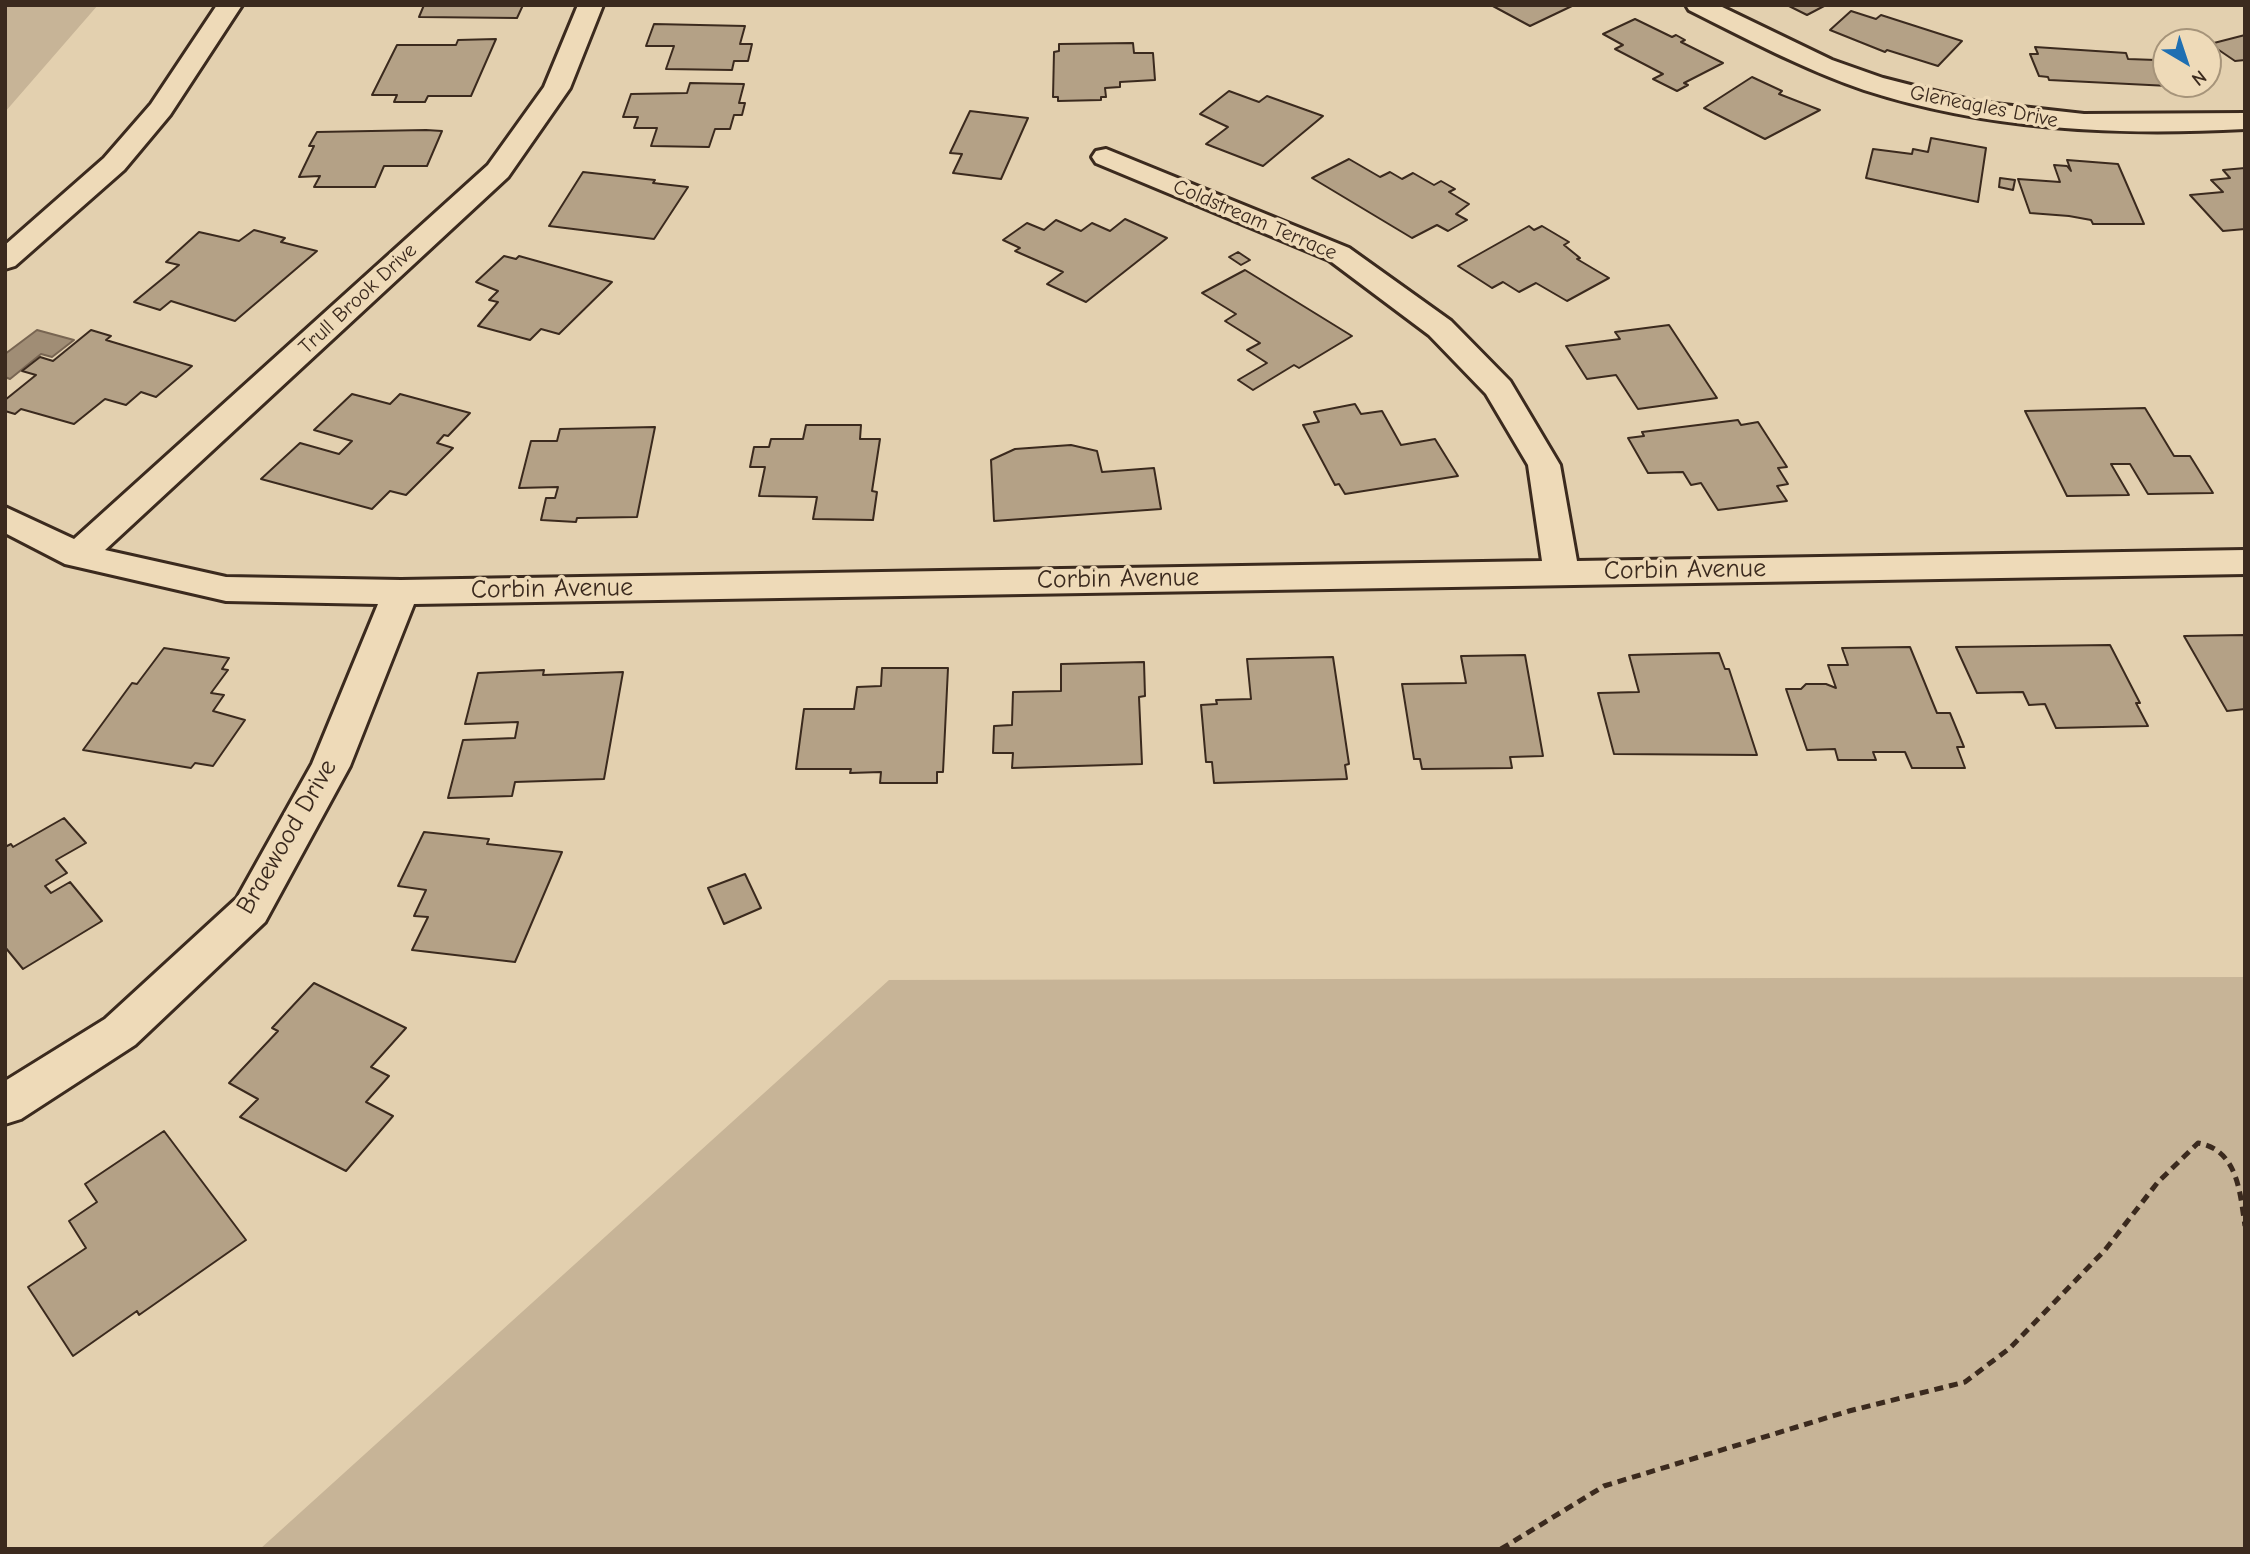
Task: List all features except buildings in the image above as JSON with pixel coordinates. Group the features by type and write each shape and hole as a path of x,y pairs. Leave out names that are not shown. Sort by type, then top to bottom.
{"street":[{"path":"5,260 114,164 161,109 230,5"},
{"name":"Trull Brook Drive","path":"77,556 498,171 556,88 591,5"},
{"name":"Gleneagles Drive","path":"1698,5 1824,65 1937,102 2058,123 2176,126 2245,121"},
{"name":"Coldstream Terrace","path":"1106,157 1339,254 1440,328 1499,388 1544,465 1561,572"},
{"name":"Corbin Avenue","path":"5,518 77,556 226,589 401,592 2245,562"},
{"name":"Braewood Drive","path":"5,1105 120,1032 251,910 331,766 401,592"}],"path":[{"path":"1501,1549 1604,1486 1849,1411 1965,1382 2010,1348 2105,1250 2158,1182 2198,1143 2211,1143 2224,1152 2233,1170 2245,1226"}],"shaded area":[{"path":"5,5 98,5 5,112"},
{"path":"37,330 74,340 52,357 41,354 10,379 5,377 5,354"},
{"path":"2245,977 2245,1549 260,1549 889,980"}]}
